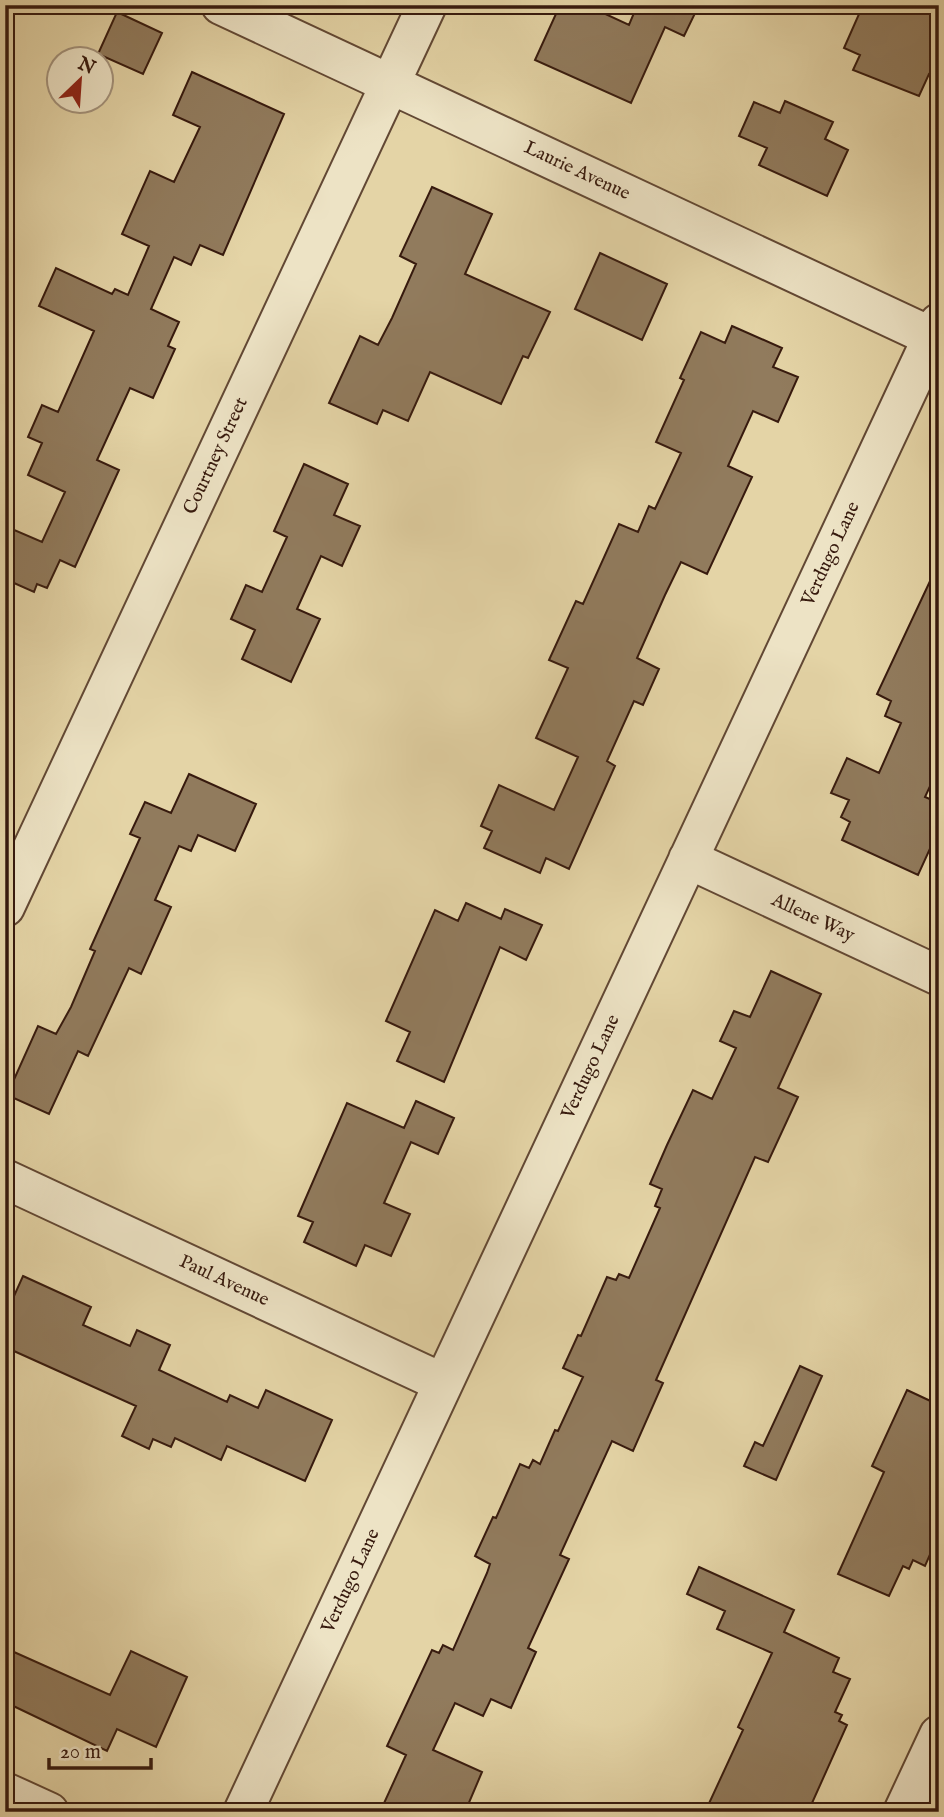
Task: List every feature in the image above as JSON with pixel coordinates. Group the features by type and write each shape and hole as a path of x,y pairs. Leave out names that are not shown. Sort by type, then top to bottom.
{"street":[{"name":"Laurie Avenue","path":"221,5 936,330"},
{"name":"Courtney Street","path":"5,907 427,5"},
{"name":"Verdugo Lane","path":"243,1812 936,330"},
{"name":"Allene Way","path":"688,859 939,976"},
{"name":"Paul Avenue","path":"5,1179 443,1384"},
{"path":"903,1812 939,1735"},
{"path":"5,1792 48,1812"}],"building":[{"path":"560,5 586,5 629,25 634,13 617,5 699,5 684,36 665,27 631,103 535,60"},
{"path":"863,5 939,5 939,78 929,74 919,96 853,70 860,55 844,48"},
{"path":"117,12 162,33 143,74 116,62 116,46 102,46"},
{"path":"192,72 284,114 223,255 200,245 191,265 174,257 151,309 179,322 168,346 175,349 153,398 130,388 97,460 119,470 75,567 60,560 47,588 37,584 34,592 5,579 5,526 42,542 65,492 28,475 42,443 28,437 42,405 58,412 94,331 39,306 56,268 112,294 115,289 128,295 149,246 122,234 150,171 174,182 200,127 173,115"},
{"path":"785,101 833,122 825,139 848,150 827,196 759,165 767,148 739,136 754,102 780,113"},
{"path":"432,187 492,214 465,274 550,312 528,358 523,356 501,404 430,372 408,421 383,410 377,424 329,403 360,336 378,345 392,318 416,264 400,256"},
{"path":"600,253 667,284 642,340 575,309"},
{"path":"732,326 782,348 773,367 798,377 778,422 753,411 728,466 752,477 707,574 681,562 665,595 637,658 659,669 643,705 634,701 607,761 615,766 569,869 546,858 540,873 484,848 492,831 481,826 499,785 554,810 578,757 536,738 568,668 549,660 576,601 583,604 619,524 638,532 649,506 655,509 681,453 656,442 684,380 680,378 701,332 725,343"},
{"path":"304,464 348,484 334,515 360,526 342,566 321,556 297,609 320,619 291,682 242,659 255,630 231,619 246,585 262,592 287,537 274,531"},
{"path":"939,562 939,767 925,797 939,803 939,829 918,875 842,840 850,822 841,817 849,800 831,793 847,758 879,773 901,723 885,716 891,701 877,694"},
{"path":"189,774 256,804 235,851 198,835 191,851 179,846 155,900 171,907 141,974 129,968 88,1056 78,1051 49,1114 7,1095 38,1026 56,1034 71,1007 95,951 90,949 140,838 130,834 145,802 171,813"},
{"path":"466,903 501,919 505,909 542,925 526,960 500,947 444,1082 397,1061 410,1032 386,1021 435,910 458,921"},
{"path":"771,971 821,994 778,1088 798,1097 768,1162 755,1157 656,1380 663,1383 633,1451 612,1441 560,1555 569,1559 528,1648 536,1652 511,1708 491,1699 483,1716 455,1703 433,1750 482,1772 465,1812 380,1812 406,1755 387,1746 432,1650 439,1653 443,1645 453,1650 490,1564 475,1556 493,1517 496,1518 520,1464 529,1468 533,1460 540,1464 555,1430 558,1431 583,1377 563,1368 578,1335 581,1336 607,1277 616,1280 619,1274 629,1278 660,1208 655,1206 662,1189 650,1184 667,1145 693,1090 712,1099 736,1048 720,1041 734,1011 750,1017"},
{"path":"416,1101 454,1118 438,1154 411,1142 384,1203 410,1214 391,1256 365,1245 356,1266 304,1242 313,1222 298,1216 347,1103 404,1128"},
{"path":"23,1276 91,1307 83,1325 130,1346 137,1330 170,1345 159,1370 227,1402 230,1395 258,1408 266,1390 332,1420 305,1481 227,1446 221,1460 175,1438 171,1447 153,1439 149,1449 122,1436 136,1406 5,1347 5,1316"},
{"path":"800,1366 822,1376 776,1480 744,1466 755,1442 763,1446"},
{"path":"907,1390 939,1405 939,1534 925,1566 913,1560 909,1569 903,1566 889,1596 838,1574 884,1472 872,1466"},
{"path":"699,1567 794,1610 784,1632 839,1658 833,1672 850,1679 835,1712 842,1715 839,1721 847,1725 808,1812 705,1812 743,1730 738,1727 772,1653 717,1629 725,1611 687,1594"},
{"path":"5,1648 110,1695 131,1651 187,1677 156,1747 117,1729 107,1751 5,1702"}]}
